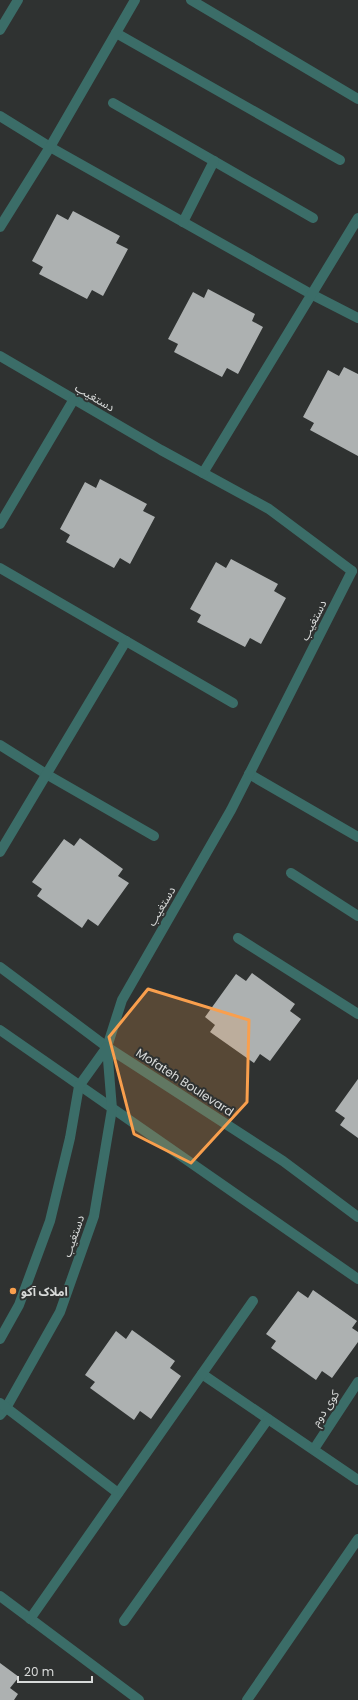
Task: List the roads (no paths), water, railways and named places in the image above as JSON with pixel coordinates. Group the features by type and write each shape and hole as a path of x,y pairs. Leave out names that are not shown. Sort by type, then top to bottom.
{"street":[{"path":"0,30 18,0"},
{"path":"0,227 50,148 135,0"},
{"path":"191,0 358,99"},
{"path":"116,33 340,160"},
{"path":"113,103 313,218"},
{"path":"0,116 50,148 312,294 358,318"},
{"path":"182,222 214,161"},
{"path":"203,473 358,218"},
{"name":"دستغیب","path":"0,356 203,473 269,509 355,571 231,810 122,1000 107,1047 79,1086 70,1138 50,1221 19,1305 0,1339"},
{"path":"0,524 74,399"},
{"path":"0,568 233,704"},
{"path":"0,852 126,641"},
{"path":"0,745 46,774 154,836"},
{"path":"249,774 358,837"},
{"path":"292,873 358,916"},
{"path":"238,938 358,1014"},
{"name":"Mofateh Boulevard","path":"0,967 107,1047 283,1161 358,1217"},
{"path":"0,1030 358,1279"},
{"name":"دستغیب","path":"2,1409 60,1312 94,1216 112,1109 107,1047"},
{"path":"30,1619 253,1301"},
{"path":"202,1374 358,1480"},
{"name":"کوی دوم","path":"314,1450 358,1382"},
{"path":"2,1409 118,1493"},
{"path":"124,1621 268,1418"},
{"path":"247,1700 358,1540"},
{"path":"0,1596 139,1700"}],"place":[{"name":"املاک آکو","path":"13,1291"}]}
